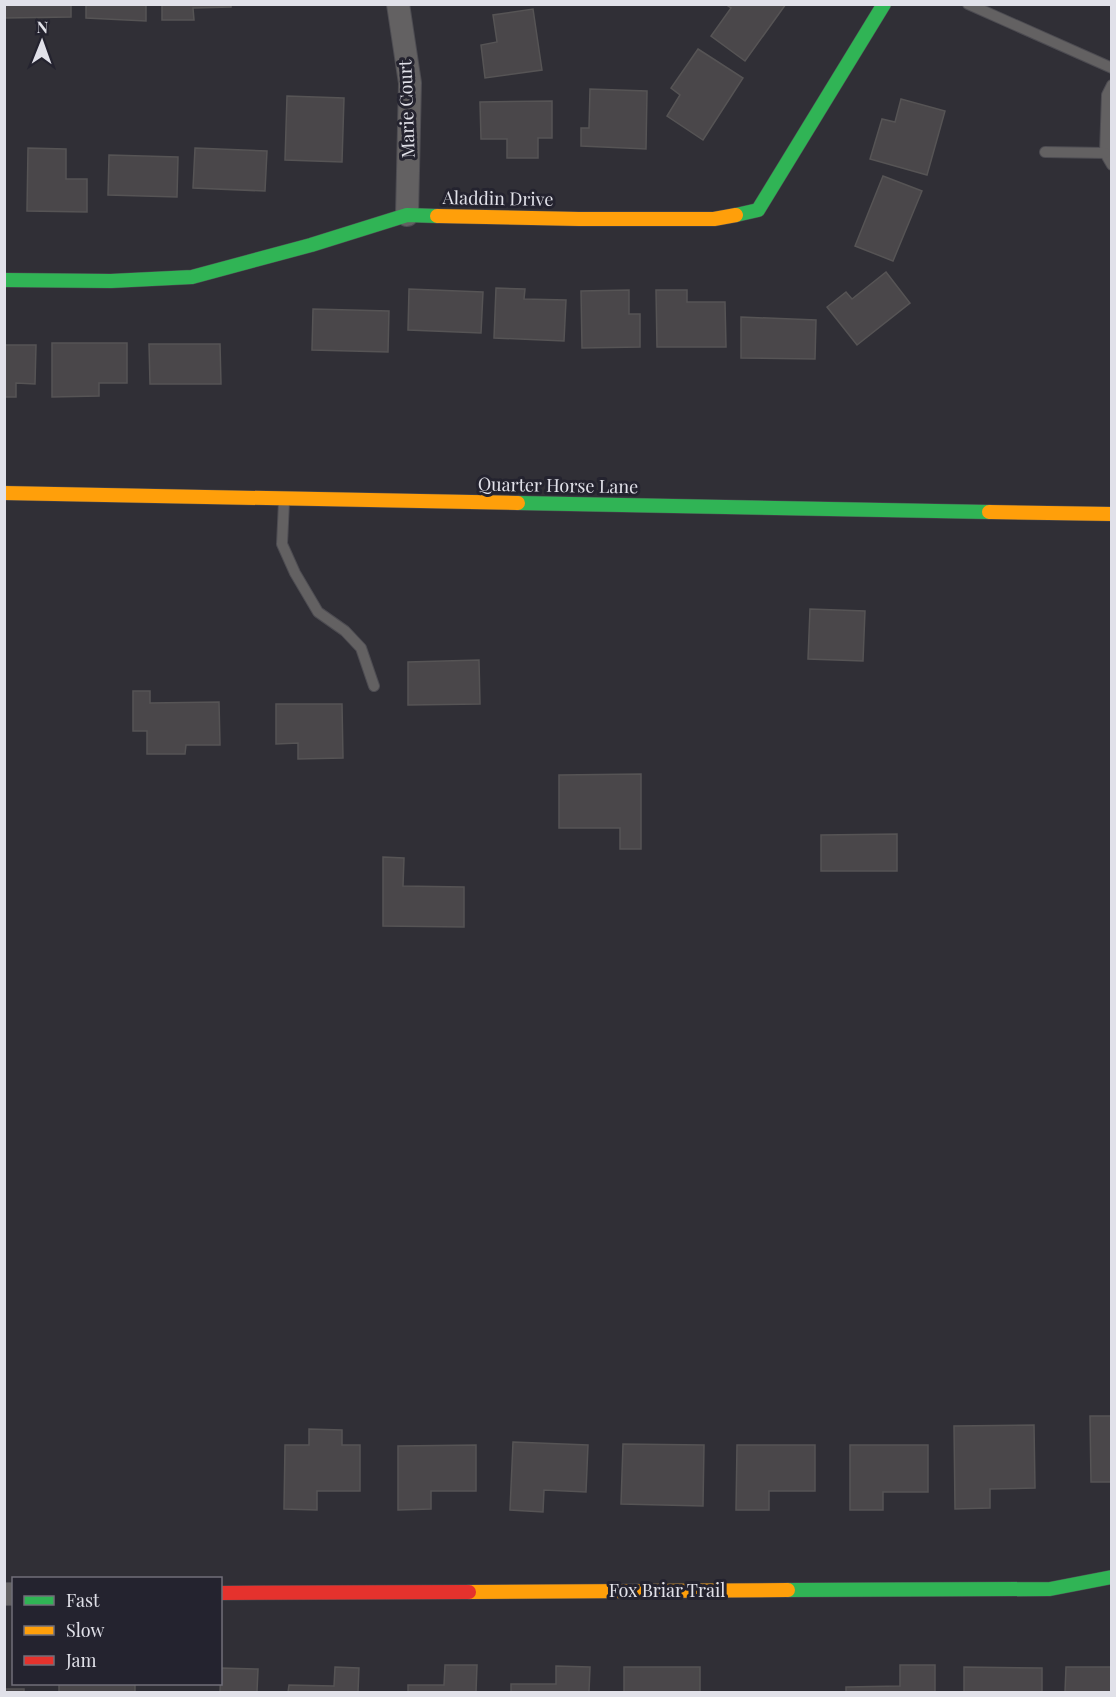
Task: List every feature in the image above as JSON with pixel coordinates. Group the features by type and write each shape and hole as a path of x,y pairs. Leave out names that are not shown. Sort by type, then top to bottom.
{"street":[{"name":"Marie Court","path":"399,4 410,83 407,215"},
{"name":"Aladdin Drive","path":"4,280 111,281 192,277 311,246 407,215 714,219 758,210 884,4"},
{"name":"Quarter Horse Lane","path":"4,493 1112,514"},
{"name":"Fox Briar Trail","path":"222,1593 1050,1589 1112,1577"}],"lane":[{"path":"970,5 1112,68"},
{"path":"1112,85 1107,95 1105,153 1112,165"},
{"path":"1045,152 1105,153"},
{"path":"284,498 282,544 295,573 318,612 345,631 361,648 374,686"}],"building":[{"path":"4,4 71,4 71,17 4,18"},
{"path":"86,4 146,4 146,21 86,18"},
{"path":"162,4 231,4 231,7 193,8 194,20 162,20"},
{"path":"725,4 786,4 745,61 711,36 731,8"},
{"path":"533,9 542,70 485,78 481,45 497,42 493,15"},
{"path":"698,49 743,78 703,140 667,116 680,95 671,88"},
{"path":"590,89 647,91 646,149 581,146 581,128 589,128"},
{"path":"287,96 344,98 342,162 285,160"},
{"path":"901,99 945,111 927,175 870,159 882,119 895,122"},
{"path":"552,101 552,138 538,138 538,158 507,158 507,139 481,139 480,102"},
{"path":"28,148 66,149 66,179 87,179 87,212 27,211"},
{"path":"195,148 267,151 265,191 193,188"},
{"path":"109,155 178,157 177,197 108,195"},
{"path":"883,176 922,191 893,261 855,246"},
{"path":"886,272 910,303 857,345 827,307 846,292 852,299"},
{"path":"496,288 525,289 524,299 566,300 564,341 494,338"},
{"path":"409,289 483,292 481,333 408,330"},
{"path":"629,290 629,314 640,314 640,347 582,348 581,291"},
{"path":"656,290 687,290 687,302 725,302 726,347 657,347"},
{"path":"313,309 389,311 388,352 312,350"},
{"path":"741,317 816,320 815,359 741,358"},
{"path":"52,343 127,343 127,383 99,383 99,396 52,397"},
{"path":"149,344 220,344 221,384 150,384"},
{"path":"4,345 36,345 35,384 16,383 16,397 4,397"},
{"path":"810,609 865,611 863,661 808,659"},
{"path":"479,660 480,704 408,705 408,662"},
{"path":"133,691 150,691 150,703 219,702 220,745 186,745 185,754 147,754 147,731 133,731"},
{"path":"276,704 342,704 343,758 298,759 298,743 276,744"},
{"path":"641,774 641,849 620,849 620,828 559,828 559,775"},
{"path":"897,834 897,871 821,871 821,835"},
{"path":"383,857 404,858 403,886 464,887 464,927 383,926"},
{"path":"1090,1416 1112,1416 1112,1482 1091,1482"},
{"path":"1034,1425 1035,1488 990,1489 990,1508 955,1509 954,1426"},
{"path":"309,1429 342,1430 342,1445 360,1445 360,1491 317,1491 317,1510 284,1509 285,1445 309,1445"},
{"path":"513,1442 588,1445 586,1492 544,1490 543,1512 510,1510"},
{"path":"623,1444 704,1445 703,1506 621,1504"},
{"path":"476,1445 476,1491 431,1491 431,1509 398,1510 398,1446"},
{"path":"737,1445 815,1445 815,1491 769,1491 769,1510 736,1510"},
{"path":"850,1445 928,1445 928,1492 883,1492 883,1510 850,1510"},
{"path":"445,1665 477,1665 476,1692 408,1692 408,1685 444,1685"},
{"path":"900,1665 935,1665 935,1692 846,1692 846,1687 900,1686"},
{"path":"556,1666 590,1667 589,1692 511,1692 511,1684 556,1684"},
{"path":"335,1667 359,1668 358,1692 288,1692 289,1685 334,1686"},
{"path":"624,1667 700,1667 700,1692 624,1692"},
{"path":"964,1667 1042,1668 1042,1692 964,1692"},
{"path":"1066,1667 1112,1667 1112,1692 1065,1692"},
{"path":"222,1668 258,1669 257,1692 220,1692"},
{"path":"59,1685 135,1685 135,1692 59,1692"},
{"path":"4,1689 24,1689 24,1692 4,1692"}],"traffic: fast":[{"path":"736,215 758,210 884,4"},
{"path":"4,280 111,281 192,277 311,245 407,215 437,216"},
{"path":"518,503 989,512"},
{"path":"788,1590 1050,1589 1112,1577"}],"traffic: slow":[{"path":"437,216 714,219 736,215"},
{"path":"4,493 518,503"},
{"path":"989,512 1112,514"},
{"path":"469,1592 788,1590"}],"traffic: jam":[{"path":"222,1593 469,1592"}]}
